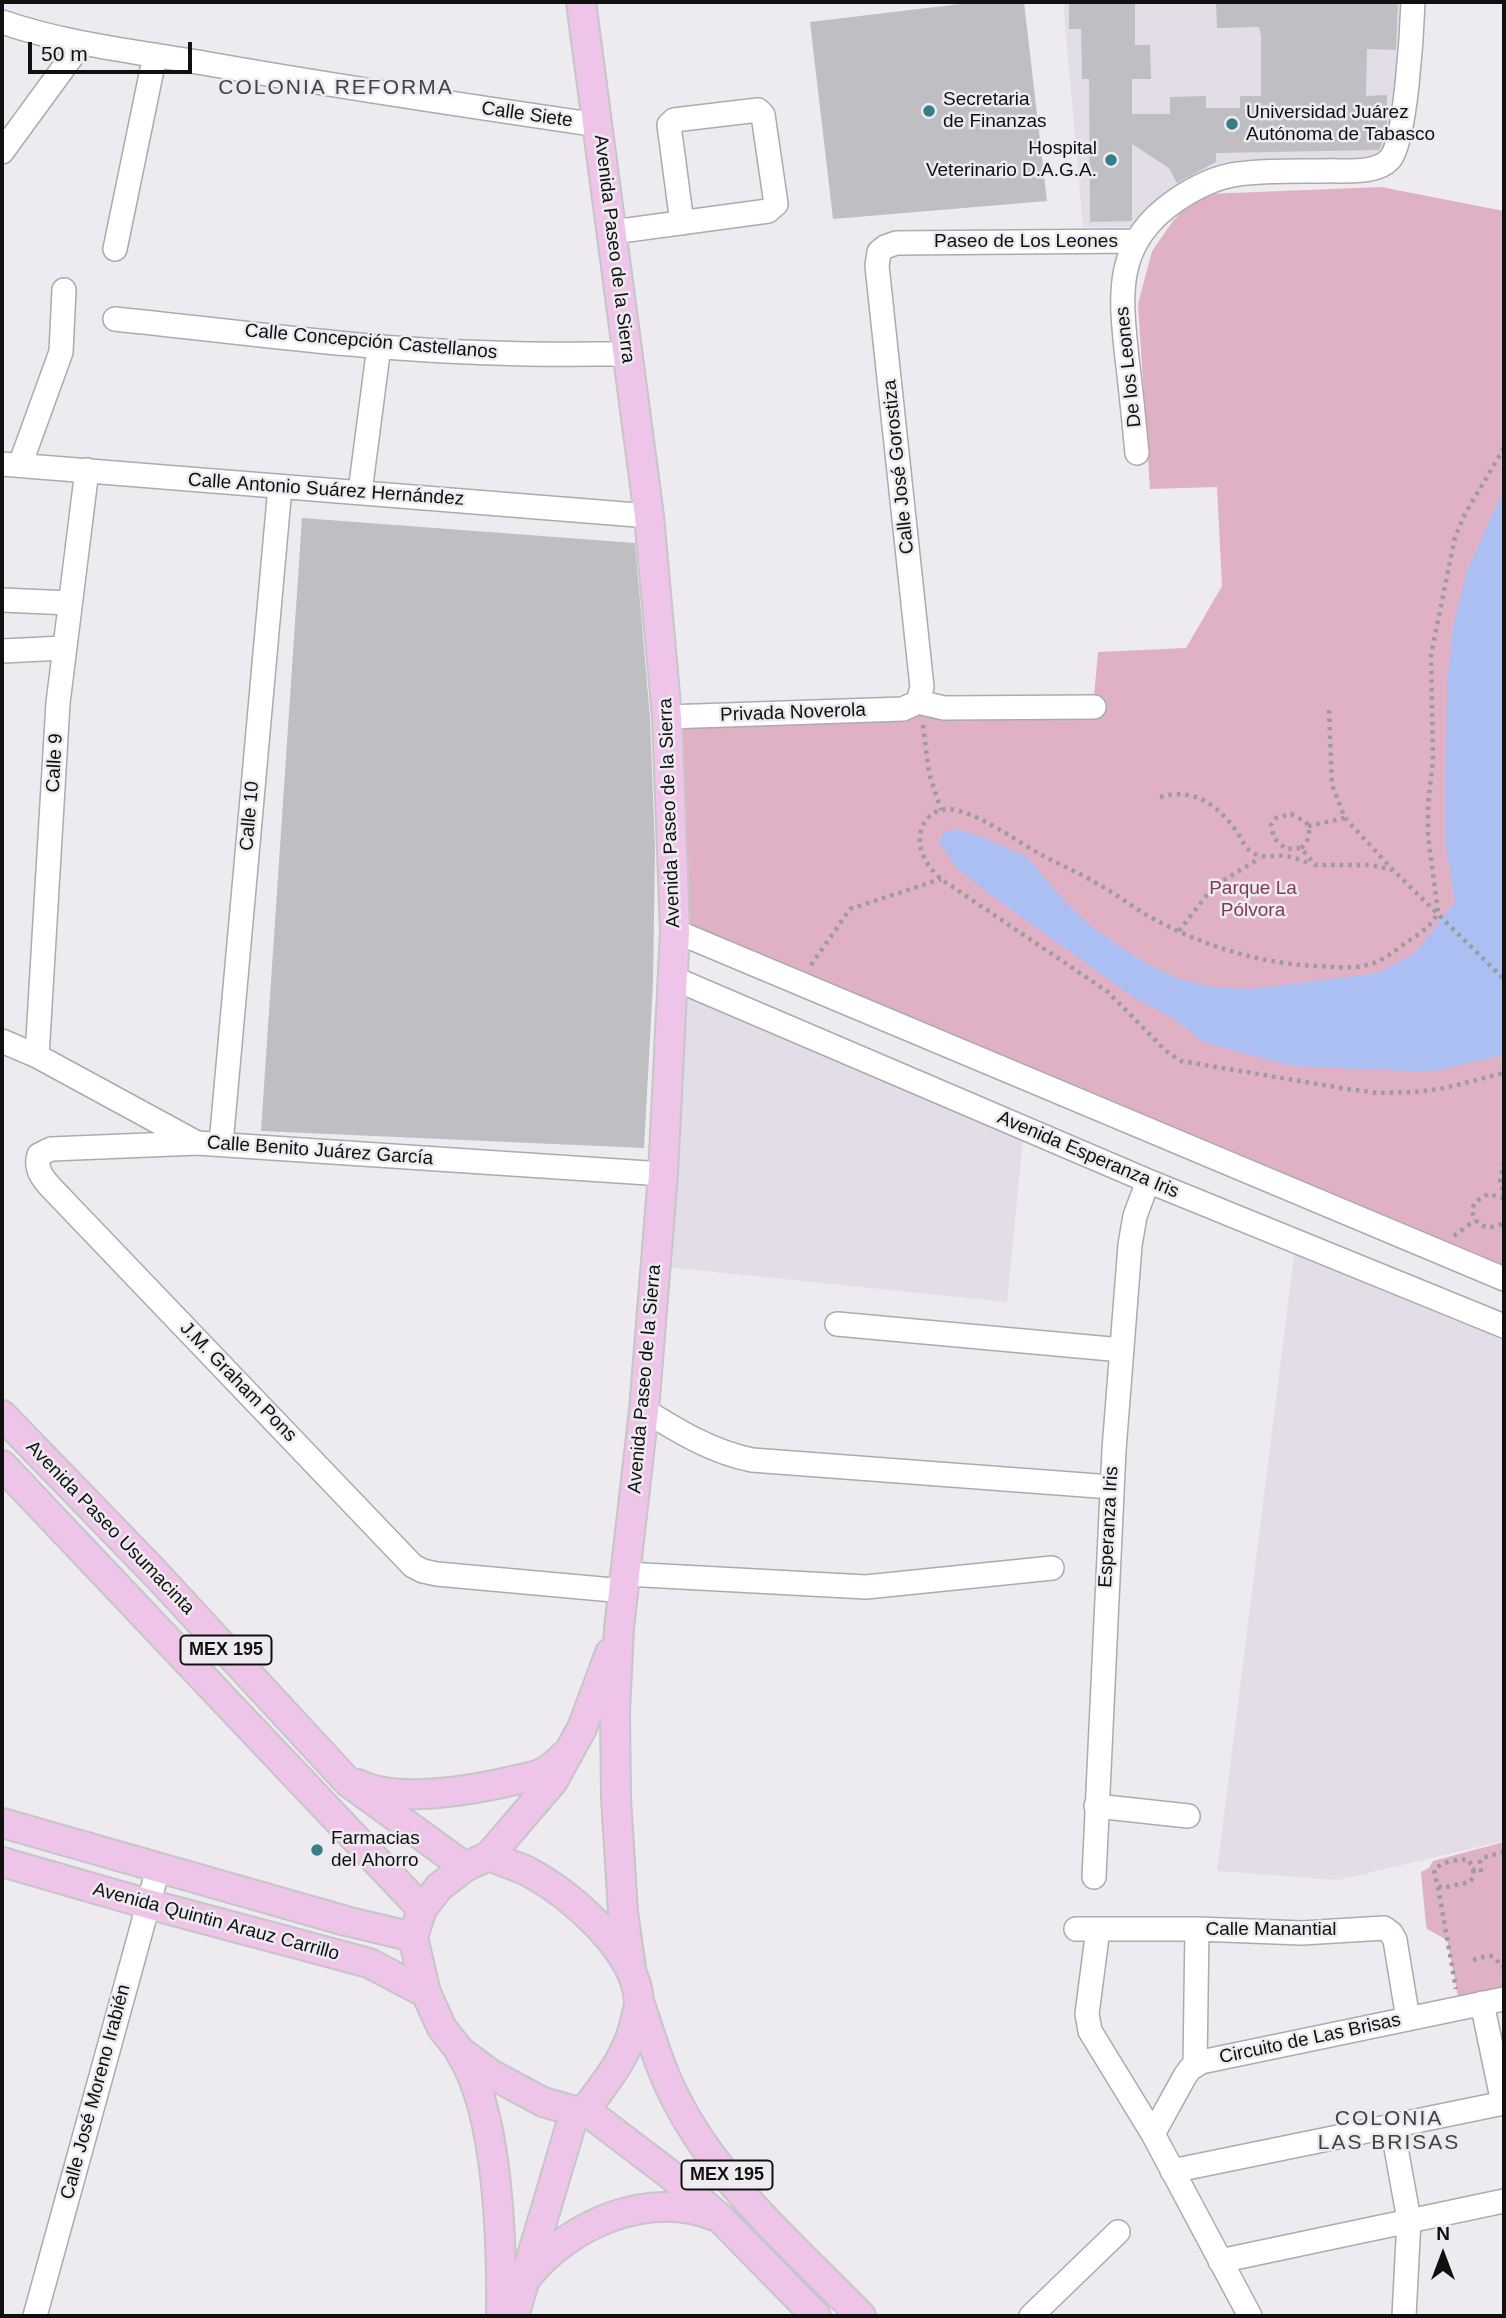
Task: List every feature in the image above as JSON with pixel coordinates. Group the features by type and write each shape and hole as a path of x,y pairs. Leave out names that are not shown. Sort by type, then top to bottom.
{"main road":[{"name":"Avenida Paseo de la Sierra","path":"581,2 649,516 667,717 675,931 663,1174 644,1409 619,1628 615,1712 616,1798 623,1912 631,1969"},
{"name":"Avenida Paseo Usumacinta","path":"2,1415 156,1574 342,1776 362,1794 477,1862"},
{"name":"Avenida Paseo Usumacinta","path":"2,1465 422,1909"},
{"name":"Avenida Paseo de la Sierra","path":"477,1862 553,1781 582,1728 619,1628"},
{"path":"342,1776 366,1788 442,1794 542,1773 570,1749"},
{"name":"Avenida Quintin Arauz Carrillo","path":"2,1823 346,1921 413,1937"},
{"name":"Avenida Quintin Arauz Carrillo","path":"2,1861 148,1904 369,1963 426,1993"},
{"path":"500,2316 502,2260 495,2180 486,2126 471,2068 442,2028 426,1993 413,1937 422,1909 439,1887 477,1862 527,1871 596,1923 631,1969 639,2003 632,2037 622,2059 580,2110 514,2316"},
{"name":"MEX 195","path":"639,2003 666,2080 709,2155 753,2205 861,2316"},
{"path":"460,2051 517,2090 543,2102 580,2110"},
{"name":"MEX 195","path":"580,2110 668,2173 720,2218 816,2316"},
{"path":"527,2277 568,2238 629,2211 685,2207 720,2218"}],"street":[{"name":"Paseo de Los Leones","path":"896,243 1137,241 1157,216 1171,204 1203,184 1222,178 1252,173 1367,169 1386,163 1392,157 1399,133 1413,2"},
{"name":"Calle Siete","path":"2,22 30,32 81,44 392,96 598,125"},
{"path":"2,152 81,44"},
{"path":"115,249 155,55"},
{"path":"613,232 682,223 768,211 773,209 776,204 767,140 763,115 758,110 674,120 669,125 682,223"},
{"name":"De los Leones","path":"1137,241 1124,276 1121,303 1137,453"},
{"name":"Calle José Gorostiza","path":"896,243 889,244 879,252 877,266 922,687 918,702"},
{"path":"11,464 61,352 64,290"},
{"name":"Calle Concepción Castellanos","path":"115,319 379,346 496,354 628,354"},
{"path":"360,492 379,346"},
{"name":"Calle Antonio Suárez Hernández","path":"11,464 649,516"},
{"name":"Calle 9","path":"37,1056 58,703 87,470"},
{"name":"Calle 10","path":"221,1144 280,487"},
{"path":"2,600 70,603"},
{"path":"2,651 64,648"},
{"path":"918,702 944,708 1094,707"},
{"name":"Privada Noverola","path":"667,717 903,709 918,702"},
{"path":"675,931 1504,1279"},
{"name":"Avenida Esperanza Iris","path":"673,978 1147,1181 1502,1318"},
{"name":"Calle Benito Juárez García","path":"2,1041 37,1056 197,1143 663,1174"},
{"name":"J.M. Graham Pons","path":"197,1143 51,1149 40,1155 38,1166 45,1180 61,1198 413,1566 438,1574 625,1583"},
{"name":"Esperanza Iris","path":"1094,1877 1111,1487 1132,1224 1147,1181"},
{"path":"837,1324 1122,1350"},
{"path":"644,1409 718,1451 752,1460 1111,1487"},
{"path":"625,1583 866,1587 1052,1568"},
{"path":"1096,1806 1188,1816"},
{"name":"Calle José Moreno Irabién","path":"35,2316 158,1868"},
{"path":"1197,1929 1087,1929 1088,2026 1153,2134 1250,2316"},
{"name":"Calle Manantial","path":"1195,2065 1197,1929 1302,1933 1387,1929 1395,1940 1408,2019"},
{"path":"1172,2171 1504,2103 1493,2001"},
{"name":"Circuito de Las Brisas","path":"1153,2134 1185,2076 1195,2065 1493,2001"},
{"path":"1392,2126 1409,2220 1404,2316"},
{"path":"1220,2261 1504,2201"},
{"path":"1031,2316 1118,2232"}],"path":[{"path":"1504,448 1465,514 1455,537 1431,655 1433,760 1428,836 1440,913 1420,934 1384,959 1368,966 1308,966 1269,961 1214,948 1149,916 1097,883 1042,856 975,817 953,809 941,810 926,820 920,838 924,857 941,879 1108,992 1166,1051 1181,1061 1379,1093 1445,1088 1504,1073"},
{"path":"918,702 929,773 941,810"},
{"path":"1329,710 1332,785 1345,818 1393,870 1440,913 1504,979"},
{"path":"1160,797 1190,794 1208,802 1226,818 1246,847 1254,853 1286,856 1315,865 1371,865 1393,870"},
{"path":"1291,814 1302,818 1308,826 1308,839 1301,848 1281,846 1274,838 1271,825 1280,816 1291,814"},
{"path":"1308,826 1345,818"},
{"path":"1301,848 1315,865"},
{"path":"1179,931 1213,887 1253,860 1264,856"},
{"path":"799,983 850,909 941,879"},
{"path":"1504,1162 1500,1182 1504,1192"},
{"path":"1504,1198 1488,1194 1475,1202 1472,1209 1477,1223 1483,1227 1492,1228 1504,1223"},
{"path":"1473,1870 1480,1870 1482,1858 1504,1852"},
{"path":"1438,1887 1470,1882 1474,1876 1469,1860 1437,1866 1434,1872 1455,1989 1462,1992"},
{"path":"1473,1961 1493,1956 1501,1967 1504,1967"}],"shaded area":[{"name":"Universidad Juárez Autónoma de Tabasco","path":"1063,2 1402,2 1391,135 1382,154 1372,157 1227,161 1206,170 1172,191 1132,227 1083,227"},
{"path":"673,978 1024,1128 1007,1302 656,1266"},
{"path":"1296,1239 1504,1326 1504,1841 1338,1880 1217,1871"}],"green space":[{"name":"Parque La Pólvora","path":"1381,187 1504,211 1504,1279 675,931 667,717 1093,707 1098,652 1186,648 1222,586 1217,487 1150,489 1138,304 1152,251 1187,206 1207,194"},
{"path":"1504,1842 1504,1998 1460,2007 1447,1940 1427,1929 1421,1872 1429,1868 1433,1861"}],"water":[{"path":"1504,489 1504,1055 1429,1072 1291,1066 1203,1042 1174,1019 1133,997 980,887 956,867 939,842 944,832 957,829 1027,857 1070,907 1097,931 1142,961 1174,977 1212,987 1249,989 1377,973 1414,954 1455,902 1445,840 1447,685 1453,627 1467,571"}],"building":[{"name":"Secretaria de Finanzas","path":"977,2 1024,2 1047,201 833,219 810,22"},
{"name":"Universidad Juárez Autónoma de Tabasco","path":"1069,2 1135,2 1135,45 1150,45 1151,79 1132,79 1132,114 1170,114 1170,97 1206,96 1206,108 1240,108 1240,96 1261,96 1259,27 1217,28 1216,2 1398,2 1396,50 1367,49 1366,96 1387,95 1387,127 1379,150 1216,153 1216,162 1177,183 1169,168 1132,144 1132,221 1090,222 1089,79 1082,79 1081,29 1069,29"},
{"path":"302,518 635,543 650,718 655,849 653,983 644,1148 261,1131"}],"place":[{"name":"Secretaria de Finanzas","path":"929,111"},
{"name":"Universidad Juárez Autónoma de Tabasco","path":"1232,124"},
{"name":"Hospital Veterinario D.A.G.A.","path":"1111,160"},
{"name":"Farmacias del Ahorro","path":"317,1850"}],"district":[{"name":"COLONIA REFORMA","path":"336,88"},
{"name":"COLONIA LAS BRISAS","path":"1389,2131"}]}
